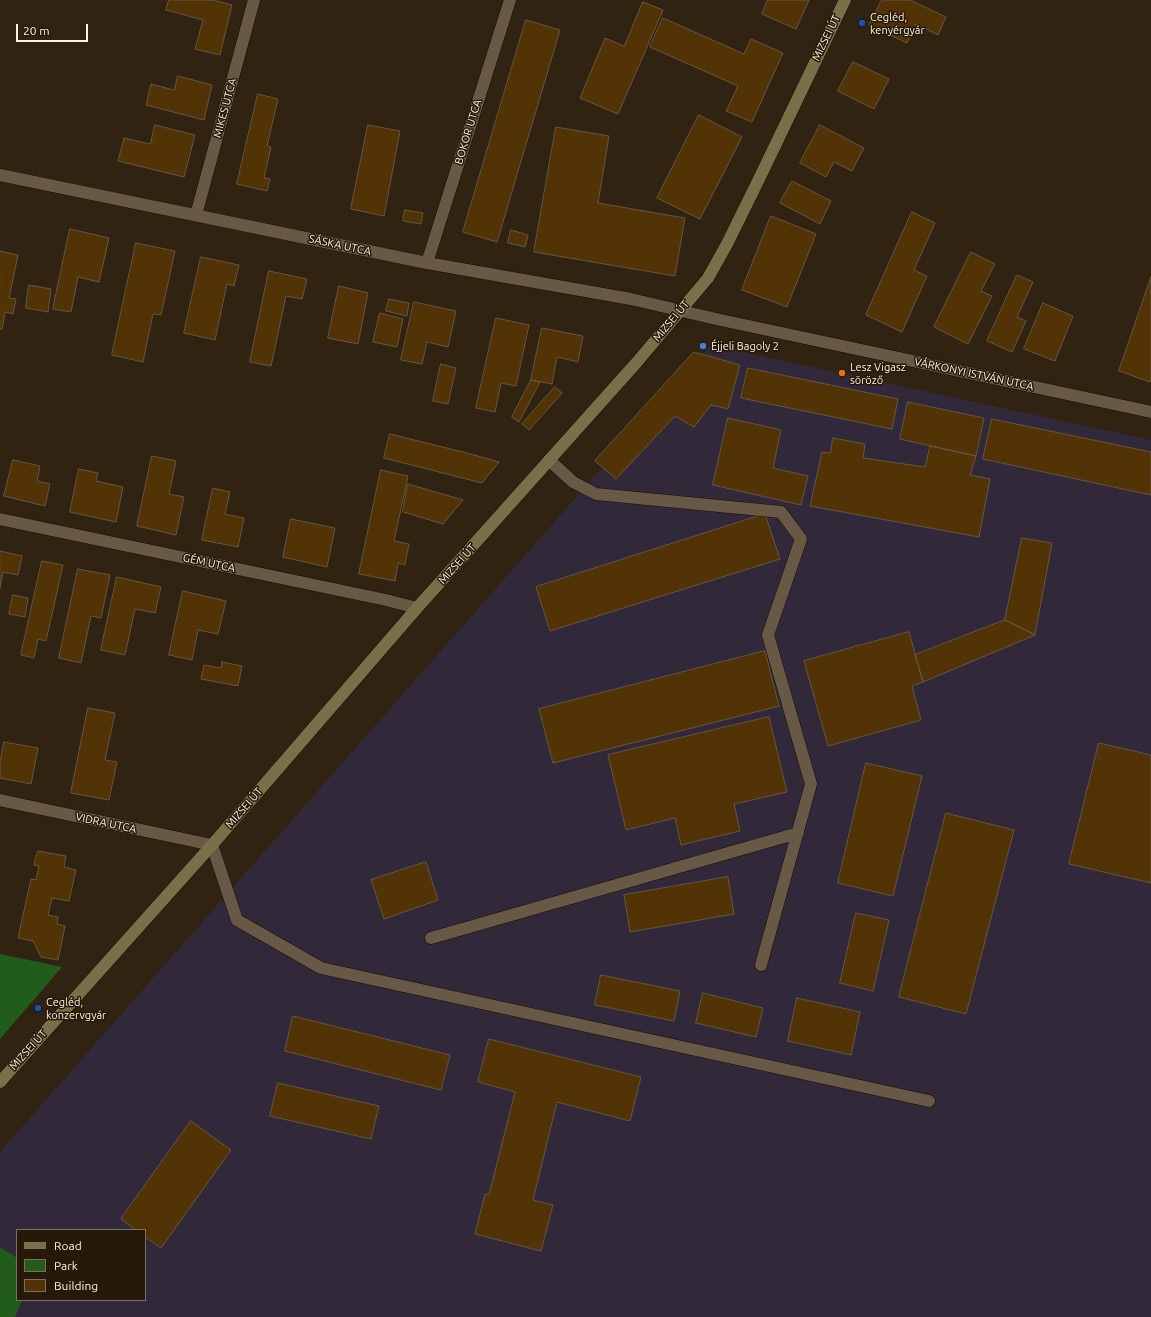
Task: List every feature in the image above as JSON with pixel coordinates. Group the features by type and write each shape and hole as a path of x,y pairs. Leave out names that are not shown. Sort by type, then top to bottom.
{"main road":[{"name":"MIZSEI ÚT","path":"0,1082 212,845 417,608 637,362 708,278 727,244 845,0"}],"street":[{"name":"MIKES UTCA","path":"196,216 254,0"},
{"name":"BOKOR UTCA","path":"427,263 510,0"},
{"name":"SÁSKA UTCA","path":"0,175 427,263 631,300 680,311"},
{"name":"VÁRKONYI ISTVÁN UTCA","path":"680,311 1151,412"},
{"path":"549,460 573,482 596,494 781,512 801,539 768,635 811,784 761,965"},
{"name":"GÉM UTCA","path":"0,519 417,608"},
{"name":"VIDRA UTCA","path":"0,800 212,845"},
{"path":"431,938 798,832"},
{"path":"212,845 237,920 321,968 929,1101"}],"shaded area":[{"path":"710,345 1151,440 1151,1317 0,1317 0,1152"}],"green space":[{"path":"0,954 62,967 0,1039"},
{"path":"0,1247 16,1257 16,1301 22,1301 15,1317 0,1317"}],"building":[{"path":"169,0 213,0 232,5 220,55 195,49 203,20 166,10"},
{"path":"768,0 809,0 796,29 762,14"},
{"path":"882,0 910,0 946,17 938,35 916,24 907,43 869,25"},
{"path":"643,2 663,10 618,114 580,98 605,38 624,46"},
{"path":"663,18 744,54 751,39 783,53 752,122 726,111 738,86 650,47"},
{"path":"526,20 560,30 497,242 463,232"},
{"path":"853,62 889,79 874,109 838,91"},
{"path":"178,76 212,85 204,120 146,105 151,84 174,90"},
{"path":"258,94 278,99 267,146 271,147 264,178 270,179 267,191 237,184"},
{"path":"699,115 742,137 700,219 657,198"},
{"path":"155,125 195,135 184,177 118,161 124,138 150,144"},
{"path":"368,125 400,131 384,216 351,209"},
{"path":"820,125 864,148 852,171 834,162 826,177 800,163"},
{"path":"556,127 609,136 598,203 685,218 675,276 534,252"},
{"path":"792,181 831,201 820,224 780,203"},
{"path":"405,210 423,213 421,224 403,221"},
{"path":"912,212 935,223 914,270 927,276 902,332 866,315"},
{"path":"771,216 816,234 787,307 742,290"},
{"path":"70,229 109,238 99,282 78,277 71,312 53,309"},
{"path":"511,230 528,235 525,247 508,243"},
{"path":"136,243 175,251 161,315 153,314 143,362 112,355"},
{"path":"0,251 18,255 9,298 16,299 13,314 5,312 2,329 0,329"},
{"path":"971,252 995,264 981,291 992,296 968,344 934,327"},
{"path":"201,257 239,265 234,286 227,284 215,340 184,333"},
{"path":"269,271 307,279 302,299 286,296 271,366 250,362"},
{"path":"1017,275 1033,282 1017,317 1026,321 1012,352 987,341"},
{"path":"1151,277 1151,379 1150,382 1119,371"},
{"path":"29,285 51,289 48,312 26,308"},
{"path":"339,286 368,293 358,344 328,338"},
{"path":"389,299 409,303 407,316 386,311"},
{"path":"414,302 456,311 448,347 427,342 422,364 401,360"},
{"path":"1043,303 1073,316 1055,361 1024,349"},
{"path":"380,313 403,319 397,347 373,342"},
{"path":"496,318 529,325 516,386 501,383 495,412 476,408"},
{"path":"542,328 583,336 578,362 557,357 552,384 531,380"},
{"path":"694,352 740,365 728,409 711,405 694,427 675,416 616,479 595,461"},
{"path":"441,364 456,368 448,404 433,401"},
{"path":"748,368 898,399 892,429 741,398"},
{"path":"531,380 540,382 519,422 512,417"},
{"path":"555,387 562,393 529,430 522,424"},
{"path":"908,402 984,418 976,456 900,439"},
{"path":"728,418 781,430 773,468 808,476 801,505 713,485"},
{"path":"992,419 1151,452 1151,495 983,459"},
{"path":"390,434 499,462 482,483 384,458"},
{"path":"833,438 865,444 863,458 925,467 930,446 976,456 970,475 990,479 979,537 810,506 822,452 830,453"},
{"path":"152,456 176,461 169,494 184,497 176,535 137,526"},
{"path":"13,460 40,466 37,481 50,484 45,506 4,496"},
{"path":"79,469 98,473 96,481 123,487 116,522 70,512"},
{"path":"381,470 408,476 394,541 409,544 405,565 398,563 395,581 359,574"},
{"path":"408,484 463,500 443,524 403,512"},
{"path":"213,488 230,492 225,514 244,518 238,547 202,540"},
{"path":"765,514 780,559 550,631 536,587"},
{"path":"291,519 335,528 327,567 283,557"},
{"path":"1022,538 1052,543 1035,635 1005,620"},
{"path":"0,551 22,556 18,575 3,572 0,588"},
{"path":"42,561 63,565 46,641 38,639 34,658 21,655"},
{"path":"78,569 110,575 101,618 91,616 81,663 59,658"},
{"path":"117,577 161,587 155,613 135,609 125,655 101,650"},
{"path":"183,591 226,601 218,634 198,630 192,660 169,655"},
{"path":"13,595 28,598 25,617 9,614"},
{"path":"1005,620 1035,635 923,682 915,655"},
{"path":"909,632 923,682 912,686 921,720 828,746 804,661"},
{"path":"765,651 779,706 553,763 539,709"},
{"path":"222,662 242,666 238,686 201,679 204,665 221,668"},
{"path":"88,708 115,713 105,760 117,762 109,800 71,793"},
{"path":"769,717 787,792 734,804 740,831 681,845 675,818 626,830 608,755"},
{"path":"4,742 38,748 31,784 0,778 0,763"},
{"path":"1099,743 1151,755 1151,883 1069,864"},
{"path":"866,763 922,776 893,896 838,883"},
{"path":"946,813 1014,830 966,1014 899,997"},
{"path":"38,851 66,856 64,867 76,870 69,901 52,898 48,915 58,917 57,924 65,926 58,960 41,957 33,941 18,938 31,879 36,880 39,866 34,865"},
{"path":"426,862 438,900 384,919 371,880"},
{"path":"728,877 734,914 630,932 624,895"},
{"path":"856,913 889,920 873,991 840,983"},
{"path":"601,975 680,991 674,1021 595,1005"},
{"path":"703,993 763,1008 756,1037 696,1023"},
{"path":"797,998 860,1012 851,1055 788,1041"},
{"path":"293,1016 450,1055 441,1090 285,1051"},
{"path":"489,1039 641,1077 630,1121 557,1102 533,1200 553,1205 541,1251 475,1234 485,1194 489,1195 515,1092 478,1082"},
{"path":"278,1083 379,1106 371,1139 270,1116"},
{"path":"191,1121 231,1150 161,1248 146,1238 146,1229 135,1229 121,1219"}],"place":[{"name":"Cegléd, kenyérgyár","path":"862,23"},
{"name":"Éjjeli Bagoly 2","path":"703,346"},
{"name":"Lesz Vigasz söröző","path":"842,373"},
{"name":"Cegléd, konzervgyár","path":"38,1008"}]}
